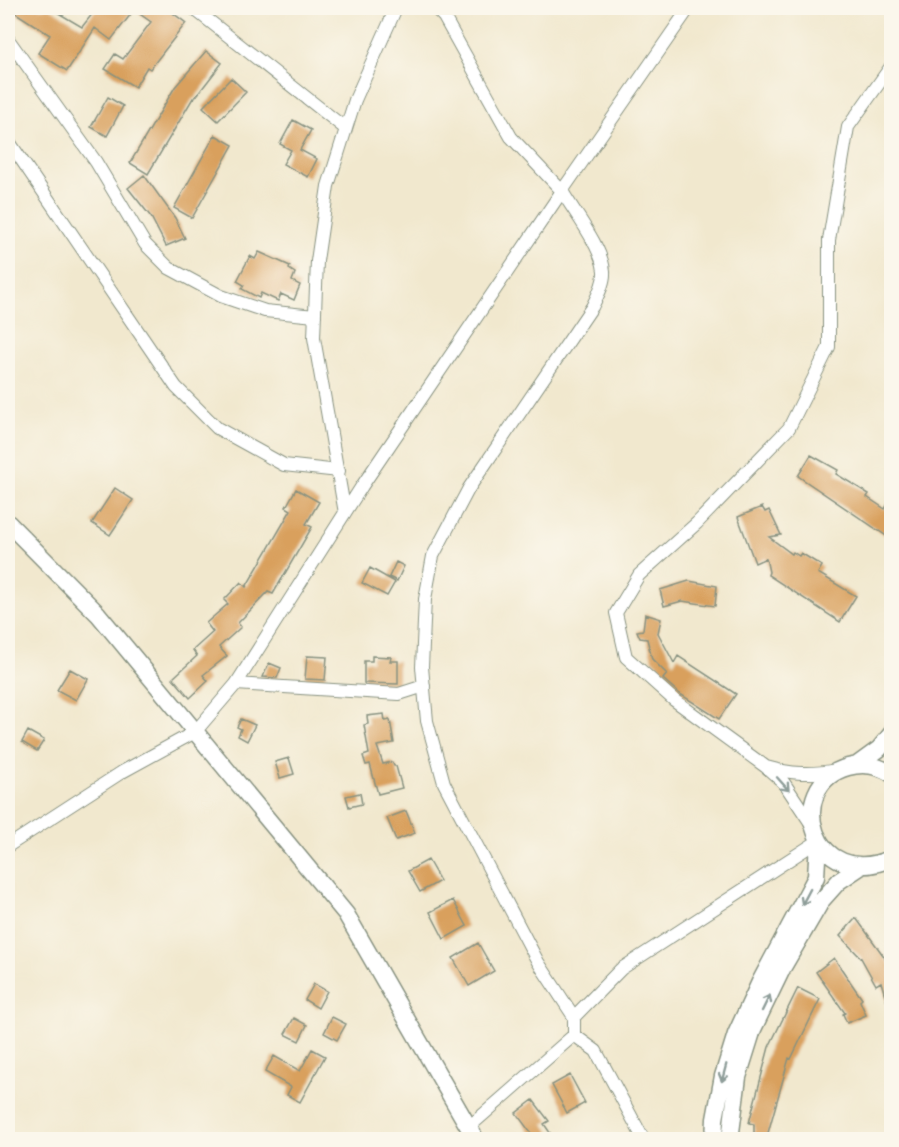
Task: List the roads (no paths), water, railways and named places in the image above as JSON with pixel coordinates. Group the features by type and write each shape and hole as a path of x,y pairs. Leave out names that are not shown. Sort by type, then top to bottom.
{"street":[{"path":"193,8 346,129"},
{"path":"345,513 314,338 317,261 328,186 355,100 396,8"},
{"path":"8,523 98,614 346,914 472,1134 574,1035 574,1017 538,962 444,783 428,721 424,686 425,599 433,556 469,488 592,307 601,289 604,271 593,242 562,191 511,137 444,17 435,8"},
{"path":"8,846 122,772 195,732 236,684 345,513 562,191 690,8"},
{"path":"8,39 96,162 145,244 169,268 221,296 265,311 315,316"},
{"path":"891,64 848,127 829,240 829,346 789,428 697,524 639,575 616,613 626,657 674,700 766,767 784,783 829,854 843,863 860,867 877,865 891,858"},
{"path":"8,140 176,387 217,428 284,465 339,471"},
{"path":"236,684 399,694 424,686"},
{"path":"714,1140 714,1119 723,1076 736,1034 760,982 816,877 812,808 817,792 827,778 879,749 891,733"},
{"path":"766,767 792,774 815,774 849,767 874,766 891,774"},
{"path":"574,1017 621,969 815,833"},
{"path":"730,1140 738,1077 753,1029 783,967 822,900 839,880 860,867"},
{"path":"574,1035 596,1051 644,1140"}]}
